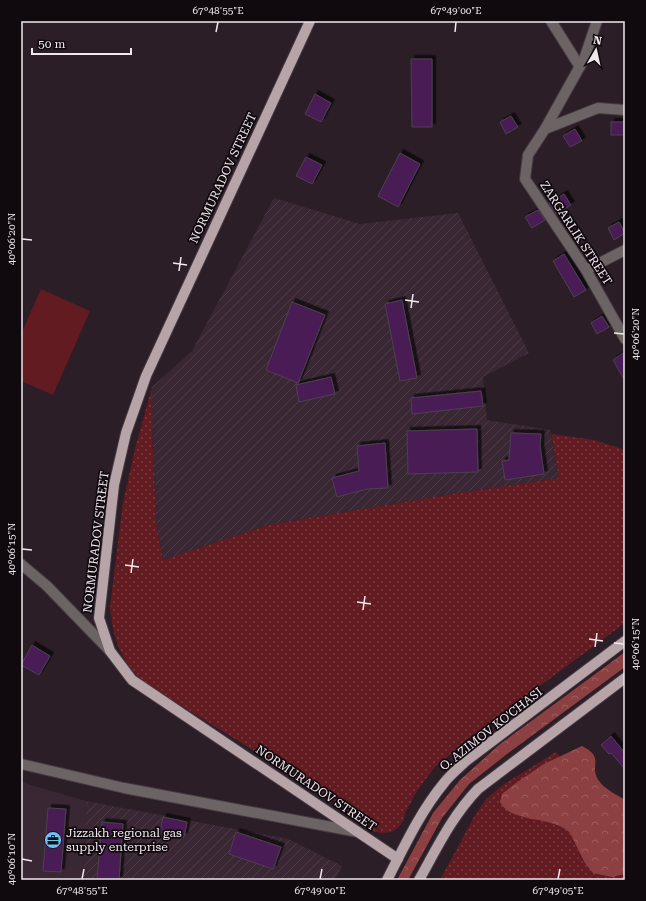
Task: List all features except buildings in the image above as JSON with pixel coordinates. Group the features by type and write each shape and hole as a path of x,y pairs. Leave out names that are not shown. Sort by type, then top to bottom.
{"main road":[{"name":"NORMURADOV STREET","path":"310,21 146,376 126,432 114,486 99,618 110,651 132,680 398,859"},
{"name":"O. AZIMOV KO'CHASI","path":"387,880 431,800 450,777 466,761 625,641"},
{"path":"420,880 449,825 467,800 478,789 625,678"}],"street":[{"path":"550,21 580,67"},
{"name":"ZARGARLIK STREET","path":"597,21 580,67 545,129 528,155 525,179 586,270 625,339"},
{"path":"545,129 598,108 625,110"},
{"path":"586,270 625,250"},
{"path":"21,564 47,586 110,651"},
{"path":"21,764 124,788 360,832"}],"shaded area":[{"path":"274,198 360,224 458,213 529,353 483,377 487,420 550,430 559,478 452,494 268,525 163,560 156,521 152,387 192,351"},
{"path":"41,289 90,311 53,395 21,381 21,334"},
{"path":"152,387 156,521 163,560 268,525 452,494 559,478 551,434 594,440 625,450 625,623 468,739 434,768 417,791 405,813 404,820 399,827 392,832 382,833 371,831 354,820 335,801 143,682 123,657 113,629 110,607 123,503 135,449"},
{"path":"556,752 569,768 625,824 625,880 440,880 475,815 487,798 504,784"},
{"name":"Jizzakh regional gas supply enterprise","path":"21,782 86,801 83,880 21,880"},
{"path":"86,801 288,839 342,866 335,880 83,880"}],"green space":[{"path":"625,652 625,667 469,784 442,818 408,880 397,880 433,813 460,780 499,745"},
{"path":"582,746 589,750 595,758 595,771 599,781 625,800 625,874 612,877 593,873 585,863 570,833 563,827 513,814 505,809 500,802 502,794 516,783 544,764"}],"place":[{"name":"Jizzakh regional gas supply enterprise","path":"53,840"}]}
